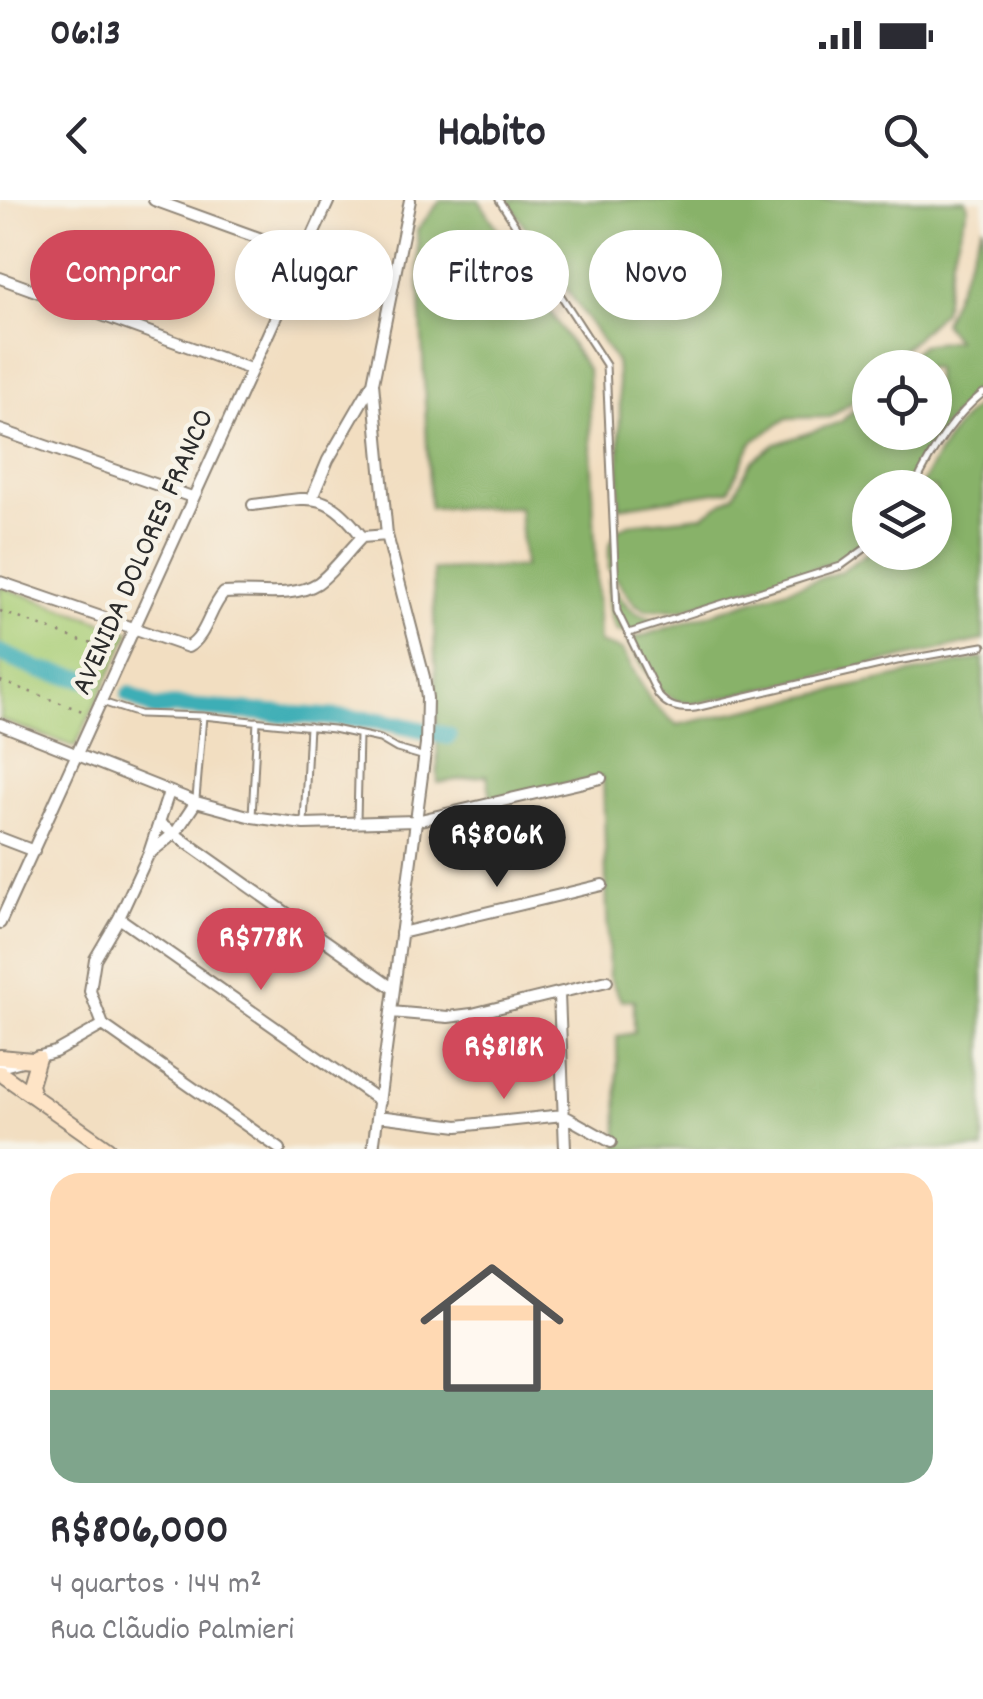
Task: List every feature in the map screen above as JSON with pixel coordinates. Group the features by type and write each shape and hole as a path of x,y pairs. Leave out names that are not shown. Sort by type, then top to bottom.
{"main road":[{"path":"0,1057 35,1059 30,1085 33,1095"},
{"path":"0,1070 108,1149"}],"street":[{"path":"154,200 237,230"},
{"name":"AVENIDA DOLORES FRANCO","path":"315,230 329,200"},
{"path":"373,1149 426,751 424,677 387,535 373,383 410,200"},
{"path":"0,278 250,369"},
{"name":"AVENIDA DOLORES FRANCO","path":"0,923 273,320"},
{"path":"312,498 328,460 373,383"},
{"path":"0,430 192,497"},
{"path":"253,505 326,500 362,537"},
{"path":"0,582 188,648 224,593 287,593 305,589 320,582 362,537 387,535"},
{"path":"0,724 196,802 252,818 304,824 416,821 600,778"},
{"path":"169,792 149,854 120,918 95,959 90,991 103,1025 280,1149"},
{"path":"149,854 176,832 196,802"},
{"path":"159,823 394,990"},
{"path":"0,838 34,851"},
{"path":"401,934 602,885"},
{"path":"120,918 380,1101"},
{"path":"391,1012 424,1016 472,1014 607,981"},
{"path":"559,994 564,1149"},
{"path":"0,1070 35,1059 103,1025"},
{"path":"378,1116 458,1126 563,1116 611,1142"}],"lane":[{"path":"499,200 606,366 617,611 665,703 684,710 897,661 983,646"},
{"path":"922,470 954,422 983,392"},
{"path":"630,633 842,566 852,558"},
{"path":"102,702 140,714 309,726 426,751"},
{"path":"196,802 203,716"},
{"path":"252,818 257,721"},
{"path":"304,824 309,726"},
{"path":"356,824 360,735"}],"path":[{"path":"0,611 84,642 125,644"},
{"path":"0,681 95,718"}],"green space":[{"path":"441,200 479,200 498,230 417,230"},
{"path":"507,200 966,200 968,207 952,257 943,311 903,350 852,350 852,402 830,417 787,418 752,442 729,490 619,507 620,401 616,362 569,292 569,230 527,230"},
{"path":"983,225 983,385 952,418 952,350 916,350 921,345 956,340 943,323"},
{"path":"421,320 555,320 588,371 599,643 622,650 652,703 677,725 983,658 983,1149 618,1149 617,1036 634,1033 634,1000 621,1000 609,977 603,778 491,798 487,775 438,783 433,570 524,567 519,507 430,508"},
{"path":"983,400 983,640 699,703 674,699 656,685 627,641 840,572 852,564 852,570 952,570 952,470 930,470 941,450 952,450 952,434"},
{"path":"852,411 852,450 928,450 916,470 852,470 852,550 836,562 682,610 646,610 635,604 609,569 609,547 617,530 629,524 702,516 734,495 751,462 775,444 841,422"},
{"path":"609,580 631,609 665,621 628,633 617,631 608,606"},
{"path":"0,586 130,632 75,747 0,720"}],"waterway":[{"path":"0,653 39,670 91,680"},
{"path":"130,695 155,709 173,706 381,721 448,736"}]}
